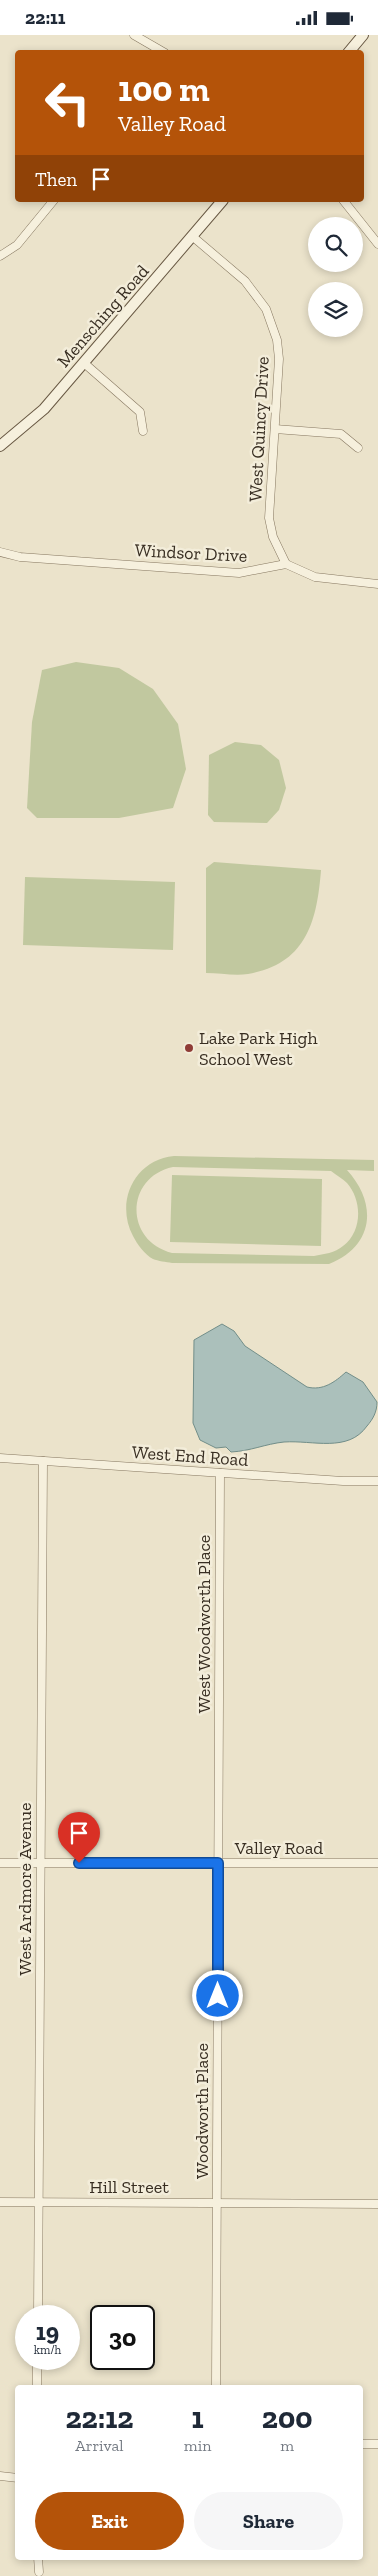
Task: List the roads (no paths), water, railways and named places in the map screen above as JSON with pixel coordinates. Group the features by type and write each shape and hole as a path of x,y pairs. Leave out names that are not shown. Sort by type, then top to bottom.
{"street":[{"path":"134,35 160,50"},
{"path":"350,50 363,35"},
{"path":"0,256 17,245 52,202"},
{"name":"Mensching Road","path":"0,446 44,409 221,202"},
{"path":"345,202 378,244"},
{"name":"West Quincy Drive","path":"192,236 245,281 266,309 273,326 279,359 269,518 273,537 286,564"},
{"path":"84,363 140,412 143,431"},
{"path":"275,429 341,434 358,448"},
{"name":"Windsor Drive","path":"0,552 20,557 239,573 286,564"},
{"path":"286,564 316,577 378,584"},
{"name":"West End Road","path":"0,1458 343,1481 378,1481"},
{"name":"West Ardmore Avenue","path":"38,2305 43,1461"},
{"name":"West Woodworth Place","path":"219,1774 220,1473"},
{"name":"Woodworth Place","path":"216,2385 219,1774"},
{"name":"Valley Road","path":"0,1863 378,1863"},
{"name":"Hill Street","path":"0,2202 378,2204"},
{"path":"37,2370 37,2385"},
{"path":"363,2444 378,2444"},
{"path":"0,2476 15,2477"},
{"path":"38,2560 39,2572"}],"water":[{"path":"222,1324 234,1331 245,1346 307,1387 323,1387 346,1372 363,1382 377,1402 371,1421 359,1434 350,1440 340,1442 284,1442 231,1452 226,1447 216,1448 200,1440 193,1423 194,1340"}],"place":[{"name":"Lake Park High School West","path":"189,1048"}]}
